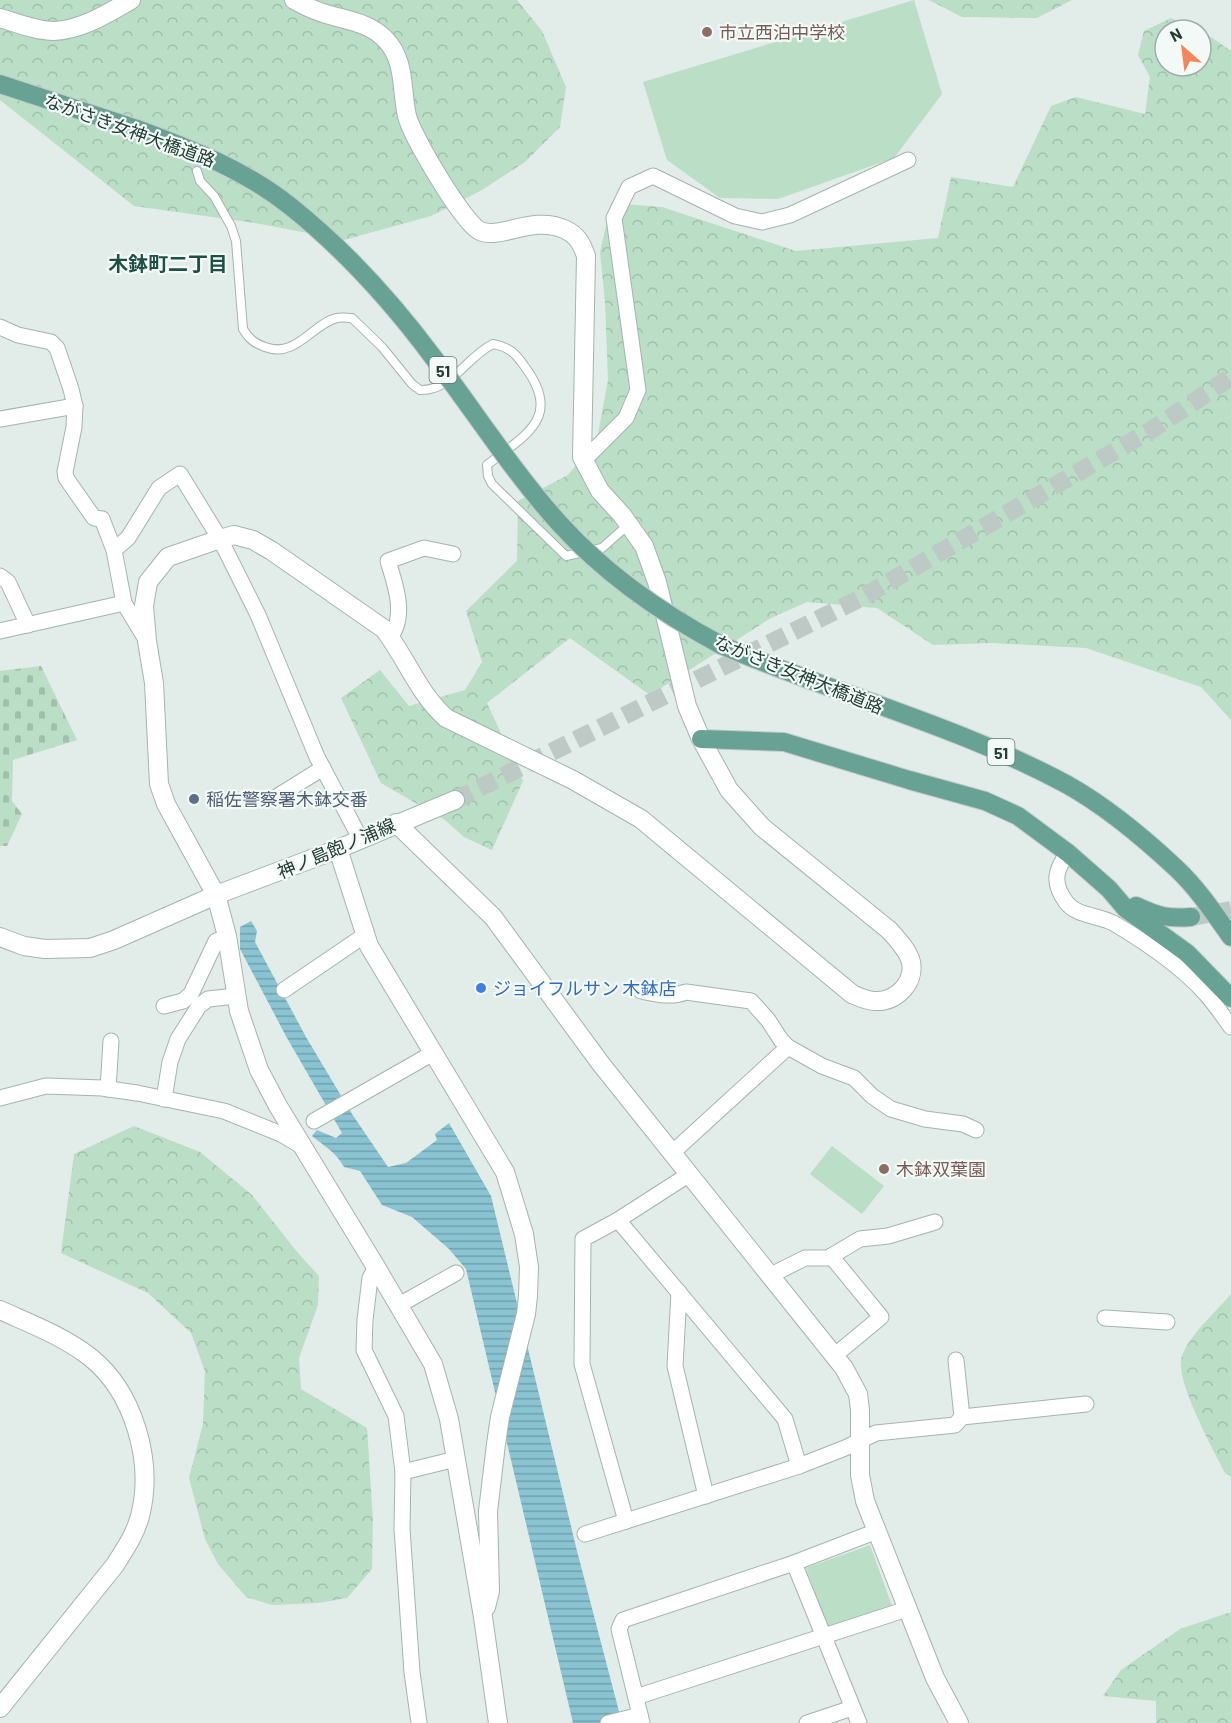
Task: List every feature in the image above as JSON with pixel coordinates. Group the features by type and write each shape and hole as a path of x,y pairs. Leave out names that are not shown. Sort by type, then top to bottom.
{"main road":[{"name":"ながさき女神大橋道路","path":"0,84 184,146 227,166 289,205 360,272 414,332 525,482 559,523 599,563 629,587 691,629 721,645 768,665 993,748 1067,785 1113,816 1171,864 1201,896 1231,937"},
{"path":"701,740 784,742 985,801 1018,816 1068,853 1109,889 1130,903 1156,916 1191,917"},
{"path":"1109,889 1126,909 1187,953 1231,998"}],"street":[{"path":"0,18 53,31 73,28 94,21 131,0"},
{"path":"294,0 321,13 362,24 386,40 400,63 407,116 416,139 467,221 480,231 492,233 529,225 553,224 575,234 582,244 586,256 583,461 600,491 629,524 644,546 657,582 687,706 701,740 729,790 762,827 896,938 909,956 911,969 909,980 900,993 884,1000 874,1001 852,993 641,819 573,780 446,718 433,706 384,629 253,540 234,535 168,557 148,582 144,606 154,683 159,784 166,804 216,895 227,938 236,996 259,1070 278,1106 433,1364 449,1419 483,1617 498,1723"},
{"path":"583,461 626,418 638,390 614,218 629,187 653,176 735,216 762,222 790,215 908,160"},
{"path":"0,327 18,335 51,342 57,348 75,406 66,478 94,518 102,519 114,550 124,603 147,641"},
{"path":"0,418 75,406"},
{"path":"114,550 128,538 159,488 180,474 220,539 273,648 323,768 360,838"},
{"path":"390,637 394,632 399,609 398,591 388,561 424,548 453,554"},
{"path":"0,576 8,582 28,625"},
{"path":"0,631 124,603"},
{"path":"278,796 323,768"},
{"name":"神ノ島飽ノ浦線","path":"1,941 45,949 90,948 455,800"},
{"path":"396,823 493,917 601,1064 844,1368 858,1395 860,1475 865,1501 935,1678 959,1723"},
{"path":"338,849 369,946 505,1172 524,1234 529,1267 526,1314 500,1417 488,1511 490,1591 483,1617"},
{"path":"1068,853 1060,863 1056,877 1058,887 1068,904 1081,912 1114,924 1179,968 1208,996 1231,1027"},
{"path":"284,990 365,935"},
{"path":"164,1006 183,1001 191,994 216,941 227,938"},
{"path":"641,991 665,996 686,992 751,1001 788,1047 822,1066 854,1078 872,1096 891,1109 925,1119 963,1124 976,1130"},
{"path":"164,1099 170,1062 178,1039 199,1006 208,999 236,996"},
{"path":"108,1089 111,1041"},
{"path":"672,1154 788,1047"},
{"path":"314,1121 434,1053"},
{"path":"0,1098 46,1086 108,1089 224,1111 281,1134 303,1147"},
{"path":"626,1521 582,1364 583,1239 618,1220 688,1174"},
{"path":"618,1220 785,1419 799,1466"},
{"path":"769,1276 805,1258 821,1259 831,1256 860,1239 888,1236 935,1222"},
{"path":"831,1256 881,1317 834,1356"},
{"path":"376,1267 370,1278 364,1350 396,1416 403,1472 402,1529 412,1672 419,1723"},
{"path":"399,1305 456,1273"},
{"path":"679,1292 675,1365 706,1496"},
{"path":"0,1310 64,1339 103,1368 125,1400 135,1423 145,1472 140,1515 127,1548 0,1708"},
{"path":"1106,1318 1167,1322"},
{"path":"956,1360 962,1417"},
{"path":"585,1534 799,1466 876,1433 955,1425 962,1417 1086,1404"},
{"path":"403,1472 456,1459"},
{"path":"608,1723 637,1718 636,1697 618,1629 623,1620 794,1563 878,1532"},
{"path":"794,1563 860,1723"},
{"path":"636,1697 907,1609"},
{"path":"807,1723 852,1708"}],"lane":[{"path":"197,171 200,181 214,196 231,226 236,242 243,329 252,341 270,349 282,350 302,341 330,320 352,318 382,347 412,384 420,390 437,388 466,367 482,349 493,344 503,345 513,350 538,386 542,410 536,423 487,465 488,476 492,484 566,556 602,548 629,524"}],"green space":[{"path":"0,0 517,0 542,31 566,87 560,127 525,162 482,190 431,216 344,240 255,223 134,206 0,100"},
{"path":"914,0 942,94 894,158 778,199 720,198 667,160 643,82"},
{"path":"929,0 1072,0 1037,18 962,17"},
{"path":"1153,27 1153,78 1213,78 1213,38 1231,51 1231,720 1201,687 1086,648 992,643 933,645 877,608 807,602 771,618 650,695 570,638 487,703 523,781 492,850 464,837 445,820 381,783 341,698 380,670 409,706 465,690 482,662 466,611 517,561 518,501 568,475 597,439 608,380 605,302 600,252 611,203 662,207 796,251 938,238 951,177 1013,187 1051,106 1076,97 1145,114 1150,77 1138,55 1144,31"},
{"path":"41,666 77,740 13,760 12,801 22,814 7,846 0,846 0,671"},
{"path":"134,1126 200,1152 252,1195 319,1276 318,1305 299,1358 301,1389 367,1428 373,1521 372,1569 347,1598 318,1603 272,1605 246,1597 218,1564 205,1539 189,1478 203,1424 205,1371 191,1333 148,1293 61,1253 74,1154"},
{"path":"832,1146 884,1186 862,1214 810,1174"},
{"path":"1231,1294 1231,1477 1225,1473 1196,1415 1181,1367 1182,1356 1191,1339"},
{"path":"870,1545 892,1606 829,1630 806,1568"},
{"path":"1231,1612 1231,1723 1156,1723 1156,1701 1103,1696 1121,1670 1180,1629"}],"water":[{"path":"251,921 257,931 255,942 306,1037 352,1114 388,1167 406,1163 437,1140 435,1134 449,1123 491,1196 576,1547 622,1723 573,1723 466,1269 449,1249 412,1217 382,1205 360,1171 344,1167 333,1153 312,1136 317,1130 336,1138 342,1133 287,1038 240,949 240,927"}],"tunnel":[{"path":"455,800 863,597 1153,429 1231,377"},
{"path":"1191,917 1231,910"}],"place":[{"name":"市立西泊中学校","path":"707,32"},
{"name":"稲佐警察署木鉢交番","path":"194,799"},
{"name":"ジョイフルサン 木鉢店","path":"481,988"},
{"name":"木鉢双葉園","path":"884,1169"}],"district":[{"name":"木鉢町二丁目","path":"168,263"}]}
